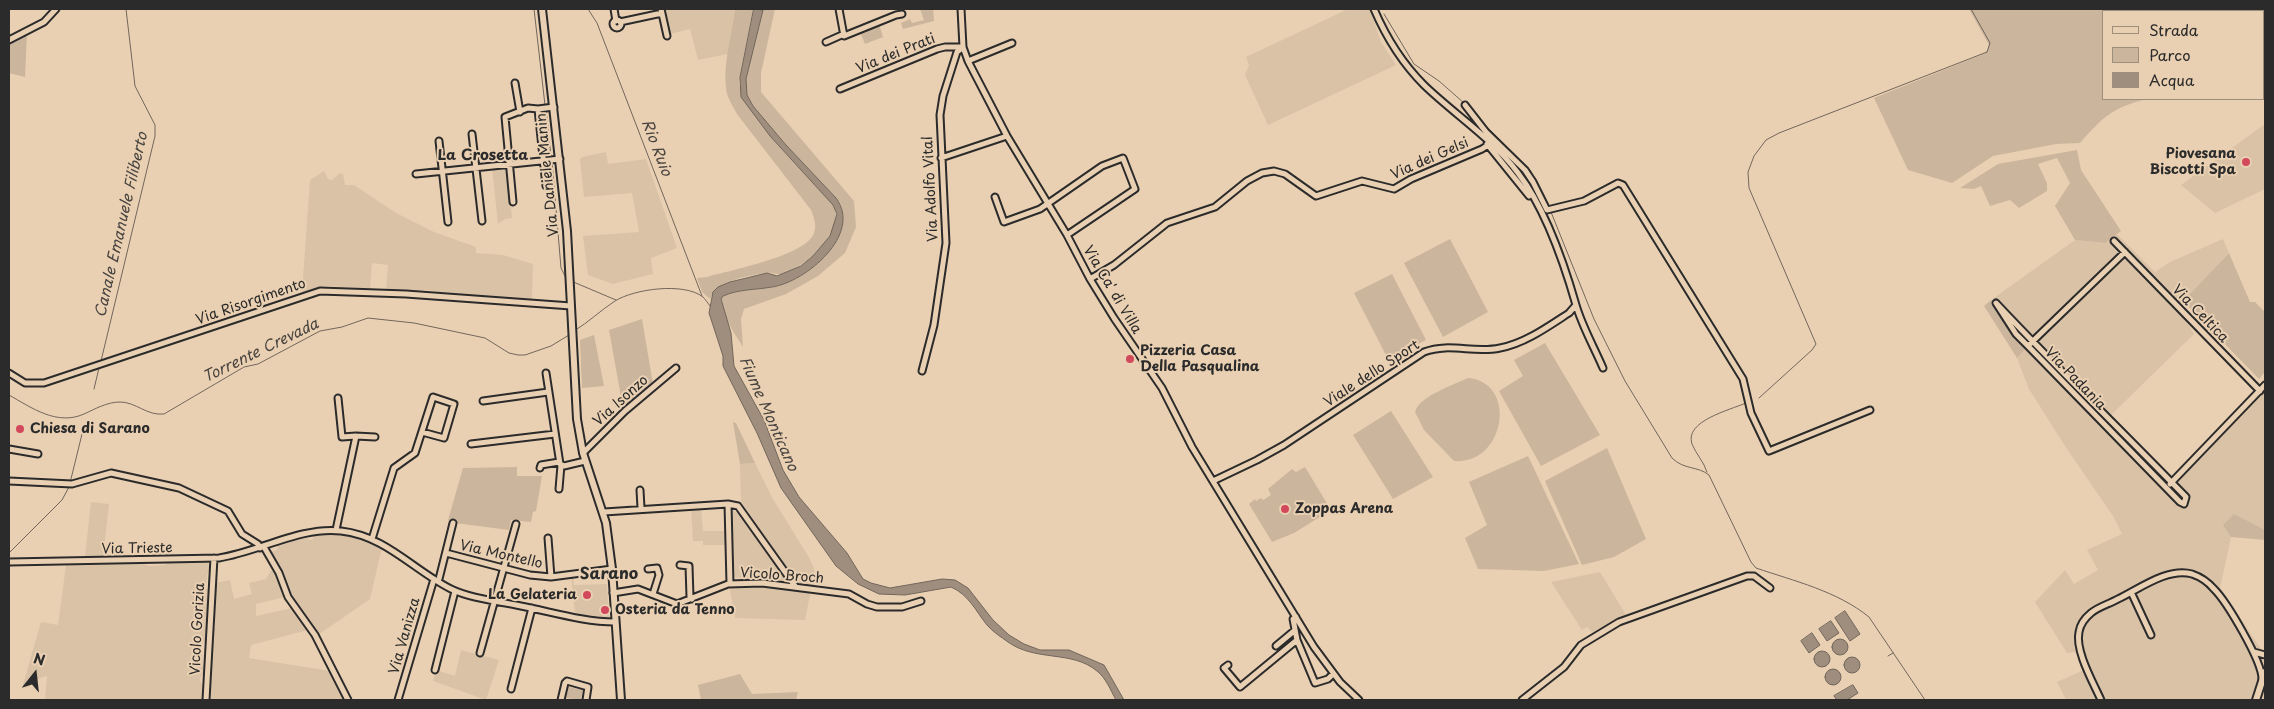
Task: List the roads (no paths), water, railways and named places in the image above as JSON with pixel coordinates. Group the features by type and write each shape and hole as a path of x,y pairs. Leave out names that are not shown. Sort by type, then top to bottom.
{"main road":[{"name":"Via Daniele Manin","path":"542,9 558,159 568,231 577,418 583,453 604,512 612,569 620,700"},
{"path":"2256,700 2265,672"}],"street":[{"path":"9,40 44,22 56,9"},
{"path":"614,9 618,22 662,11 666,36"},
{"path":"839,9 844,34"},
{"path":"961,9 963,47"},
{"path":"1374,9 1392,44 1408,67 1489,144 1517,175 1537,206 1549,228 1576,304 1603,368"},
{"path":"826,42 902,14"},
{"path":"968,60 1012,43"},
{"name":"Via Ca' di Villa","path":"963,47 1007,136 1067,235 1090,279 1162,388 1180,426 1296,617 1333,674 1347,691 1359,700"},
{"name":"Via dei Prati","path":"840,89 937,49 963,47"},
{"name":"Via Adolfo Vital","path":"922,371 934,325 946,244 940,130 942,96 957,52 963,47"},
{"path":"515,83 520,112"},
{"path":"1465,105 1486,132 1525,170 1534,182 1545,208 1550,210 1584,201 1618,183 1623,185 1743,379 1751,413 1769,451 1870,410"},
{"path":"513,202 505,117 530,108 552,107"},
{"path":"539,109 546,186"},
{"path":"472,134 482,221"},
{"path":"942,158 1007,136"},
{"path":"439,141 448,222"},
{"name":"Via dei Gelsi","path":"1090,279 1114,265 1167,223 1215,207 1247,181 1262,173 1274,170 1285,174 1316,196 1362,181 1394,189 1411,179 1489,144"},
{"path":"995,197 1004,222 1040,209 1102,166 1123,158 1135,189 1067,235"},
{"path":"416,174 558,159"},
{"path":"1517,175 1525,170"},
{"name":"Via Celtica","path":"2114,241 2260,391"},
{"path":"2028,346 2015,332 1995,302 2033,341 2124,252"},
{"name":"Via Risorgimento","path":"9,373 19,381 37,384 320,291 406,294 571,306"},
{"name":"Viale dello Sport","path":"1213,481 1284,445 1424,352 1444,347 1488,350 1510,346 1574,310 1576,304"},
{"name":"Via Padania","path":"2033,341 2172,482 2186,498 2184,504 2166,488 2028,346 2033,341"},
{"name":"Via Isonzo","path":"583,453 625,411 676,368"},
{"path":"546,373 560,464 559,489"},
{"path":"2166,488 2265,385"},
{"path":"483,401 548,392"},
{"path":"372,539 394,468 415,453 433,397 454,404 444,438 422,432"},
{"path":"338,398 342,437 375,437"},
{"path":"2090,410 2095,405"},
{"path":"471,444 555,434"},
{"path":"336,530 356,436"},
{"path":"9,449 38,454"},
{"path":"540,468 541,465 586,461"},
{"path":"9,480 70,484 111,473 185,490 228,511 244,537 262,548 279,573 288,597 315,635 348,700"},
{"path":"640,490 641,508"},
{"path":"604,512 641,508 728,504 738,506 795,586"},
{"path":"728,504 730,584"},
{"name":"Via Vanizza","path":"398,700 446,553 453,523"},
{"path":"480,654 516,524"},
{"path":"262,548 307,534 336,530 372,539 388,547 455,591 584,619 615,622"},
{"path":"548,538 551,577"},
{"name":"Via Trieste","path":"9,562 214,558 262,548"},
{"name":"Via Montello","path":"446,553 530,575 551,577 612,569"},
{"name":"Vicolo Gorizia","path":"206,700 214,558"},
{"path":"680,565 689,566 692,599"},
{"path":"648,569 657,568 658,574 653,594"},
{"path":"2101,700 2081,653 2079,632 2089,614 2131,592 2172,574 2182,573 2199,577 2216,590 2263,667 2263,683"},
{"path":"1522,700 1564,667 1581,645 1619,622 1747,576 1760,579 1770,588"},
{"name":"Vicolo Broch","path":"614,594 635,589 653,594 673,604 692,599 712,589 730,584 762,583 849,594 877,607 902,607 921,601"},
{"path":"435,670 455,591"},
{"path":"2131,592 2151,635"},
{"path":"511,689 532,608"},
{"path":"1296,617 1293,619 1294,631 1315,683 1328,679 1333,674"},
{"path":"1276,646 1294,631"},
{"path":"1224,666 1240,687 1297,640"},
{"path":"2254,652 2263,655 2265,662"},
{"path":"561,700 564,683 567,681 588,687 586,700"}],"water":[{"path":"754,9 763,10 746,79 747,95 753,106 786,145 836,198 842,212 842,226 837,241 814,266 786,283 772,287 735,292 723,296 721,299 731,333 734,366 764,420 783,470 799,497 847,553 863,579 890,588 942,579 955,580 968,588 993,620 1009,635 1024,644 1040,650 1069,650 1104,665 1124,700 1116,700 1103,677 1087,665 1076,660 1030,652 1008,642 989,628 963,594 951,587 905,595 879,594 858,584 836,566 781,488 757,433 723,366 723,356 709,313 713,292 718,287 730,282 767,273 777,276 801,266 813,256 830,236 837,214 833,205 770,136 741,97 740,78"},
{"path":"1845,611 1860,634 1850,641 1835,618"},
{"path":"1831,621 1839,633 1827,641 1819,629"},
{"path":"1812,633 1820,645 1809,653 1801,641"},
{"path":"1840,639 1846,641 1848,647 1846,653 1840,655 1834,653 1832,647 1834,641"},
{"path":"1822,651 1828,653 1830,659 1828,665 1822,667 1816,665 1814,659 1816,653"},
{"path":"1852,657 1858,659 1860,665 1858,671 1852,673 1846,671 1844,665 1846,659"},
{"path":"1833,669 1839,671 1841,677 1839,683 1833,685 1827,683 1825,677 1827,671"},
{"path":"1853,685 1858,693 1847,700 1837,700 1834,696"}],"waterway":[{"name":"Canale Emanuele Filiberto","path":"101,361 155,136 155,125 135,86 126,9"},
{"path":"534,9 545,105"},
{"name":"Rio Ruio","path":"588,9 597,23 702,296"},
{"path":"1759,398 1812,350 1816,344 1749,188 1748,172 1754,156 1766,140 1779,133 1987,52 1990,43 1971,9"},
{"path":"1384,14 1414,64 1439,81 1464,103"},
{"path":"546,109 551,157"},
{"path":"1479,119 1530,170 1548,206"},
{"path":"552,161 561,268 566,278"},
{"path":"1551,212 1594,319 1625,381 1672,458 1681,464 1709,475 1751,562 1756,568 1829,593 1857,608 1869,617 1925,700"},
{"path":"571,281 616,300"},
{"name":"Torrente Crevada","path":"574,331 615,301 634,293 659,289 684,290 695,292 703,297 710,306"},
{"name":"Torrente Crevada","path":"9,395 36,410 54,417 74,417 115,402 131,404 152,413 164,414 244,367 258,364 320,331 342,327 368,318 414,323 485,338 509,353 518,355 525,355 551,346 569,335"},
{"name":"Canale Emanuele Filiberto","path":"94,389 99,368"},
{"path":"1707,472 1692,444 1691,436 1701,423 1746,403"},
{"name":"Canale Emanuele Filiberto","path":"70,483 83,430"},
{"name":"Canale Emanuele Filiberto","path":"9,553 62,500 69,487"},
{"path":"1888,656 1893,653"}],"place":[{"name":"Piovesana Biscotti Spa","path":"2246,162"},
{"name":"Pizzeria Casa Della Pasqualina","path":"1130,359"},
{"name":"Chiesa di Sarano","path":"20,429"},
{"name":"Zoppas Arena","path":"1285,509"},
{"name":"La Gelateria","path":"587,595"},
{"name":"Osteria da Tenno","path":"605,610"}],"district":[{"name":"La Crosetta","path":"483,156"},
{"name":"Sarano","path":"609,575"}],"water label":[{"name":"Fiume Monticano","path":"768,414"}]}
